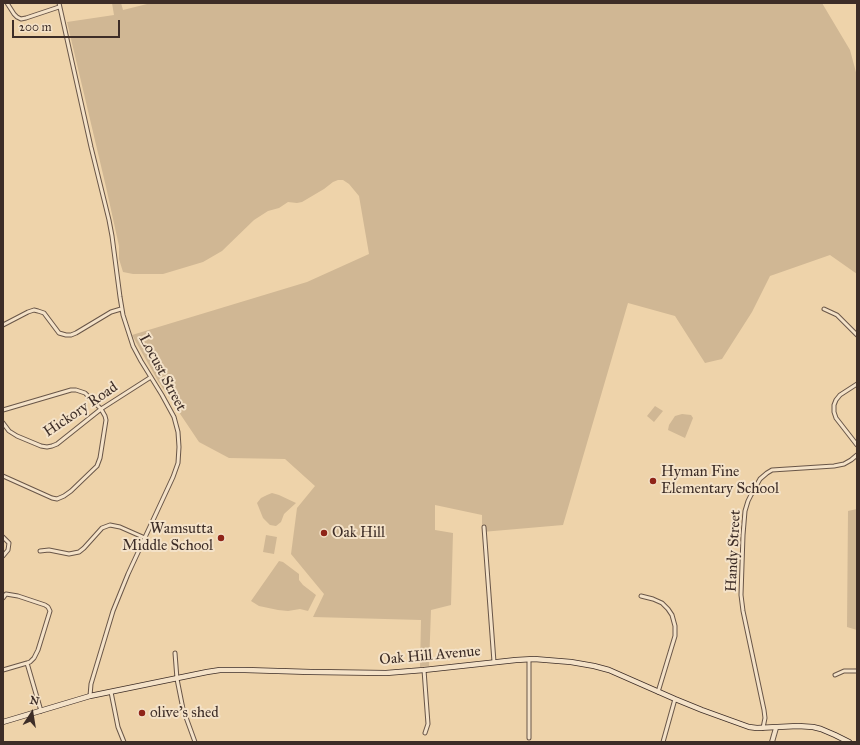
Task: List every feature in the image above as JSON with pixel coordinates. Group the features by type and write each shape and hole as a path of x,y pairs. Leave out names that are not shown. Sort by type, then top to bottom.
{"main road":[{"name":"Oak Hill Avenue","path":"3,722 90,696 207,672 231,670 371,673 403,672 516,660 551,660 594,666 609,670 675,699 749,727 813,727 821,729 849,742"}],"street":[{"path":"7,3 14,14 21,18 26,18 59,5"},
{"name":"Locust Street","path":"59,5 110,228 115,256 121,310 133,346 174,417 178,432 179,447 178,462 170,485 120,592 113,611 91,684 90,696"},
{"path":"824,309 837,314 857,335"},
{"path":"3,325 34,310 44,313 59,332 66,335 71,335 111,312 121,310"},
{"name":"Hickory Road","path":"3,423 17,436 41,446 49,447 57,444 101,409 151,377"},
{"path":"857,384 840,395 834,405 834,412 836,418 857,446"},
{"path":"3,410 74,390 80,390 101,409 106,420 98,464 94,470 66,496 52,498 3,476"},
{"name":"Handy Street","path":"763,728 765,718 764,710 741,595 743,535 745,511 748,501 760,479 772,470 834,466 844,464 857,455"},
{"path":"40,551 48,550 69,554 79,552 102,528 110,526 123,528 145,538"},
{"path":"484,527 494,662"},
{"path":"3,537 9,543 8,550 3,556"},
{"path":"3,590 6,594 44,604 49,610 38,650 33,660 3,670"},
{"path":"3,598 6,594"},
{"path":"641,596 662,603 672,615 675,626 675,636 658,692"},
{"path":"175,653 177,679 183,709 195,742"},
{"path":"528,660 529,738"},
{"path":"27,663 41,711"},
{"path":"424,670 428,724 425,733"},
{"path":"835,675 844,671 857,671"},
{"path":"111,692 118,727 124,742"},
{"path":"663,742 675,699"},
{"path":"772,742 776,728"}],"shaded area":[{"path":"112,3 121,3 123,10 151,3 822,3 850,50 857,76 857,274 830,255 770,276 752,312 722,359 705,363 675,316 628,303 563,525 482,532 482,515 435,505 435,530 453,533 451,605 431,610 429,666 420,667 421,620 313,617 324,594 291,554 297,508 315,486 285,459 229,458 199,442 158,381 132,335 307,282 369,254 359,196 349,184 343,180 338,180 302,202 288,202 279,208 268,211 254,220 222,251 203,262 163,274 133,274 123,272 119,259 119,246 106,187 67,22 114,15"},
{"path":"655,406 663,411 654,422 647,416"},
{"path":"682,414 691,415 693,418 685,438 668,430 669,425 675,416"},
{"path":"272,493 296,503 284,514 281,522 276,526 270,525 263,518 257,503 261,498"},
{"path":"857,509 857,630 847,627 848,511"},
{"path":"266,535 277,537 274,554 263,552"},
{"path":"279,561 283,562 299,574 299,580 303,585 316,595 308,611 300,609 288,611 278,610 259,606 251,601"}],"place":[{"name":"Hyman Fine Elementary School","path":"653,481"},
{"name":"Oak Hill","path":"324,533"},
{"name":"Wamsutta Middle School","path":"221,538"},
{"name":"olive's shed","path":"142,713"}]}
